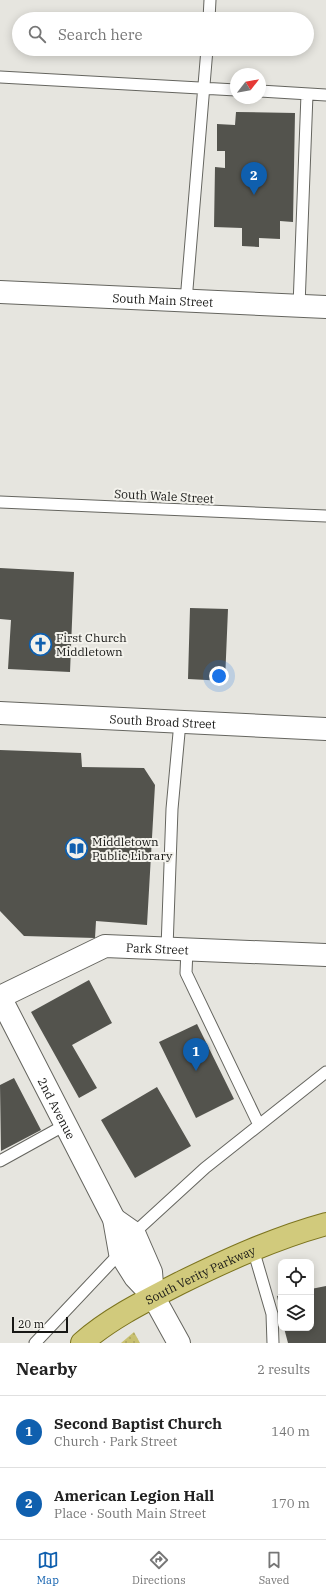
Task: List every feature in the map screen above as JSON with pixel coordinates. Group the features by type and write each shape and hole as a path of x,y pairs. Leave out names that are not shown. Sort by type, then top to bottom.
{"main road":[{"name":"South Verity Parkway","path":"82,1343 95,1332 153,1296 233,1257 300,1231 326,1224"}],"street":[{"name":"South Main Street","path":"0,292 326,307"},
{"name":"South Broad Street","path":"0,713 326,729"},
{"name":"Park Street","path":"0,997 105,946 326,955"},
{"name":"2nd Avenue","path":"0,997 114,1219 120,1252 136,1277 153,1296 179,1343"},
{"name":"2nd Avenue","path":"114,1219 134,1233 151,1272 153,1296"}],"lane":[{"path":"209,12 210,0"},
{"path":"186,301 207,56"},
{"path":"0,77 230,90"},
{"path":"266,91 326,94"},
{"path":"299,306 307,94"},
{"name":"South Wale Street","path":"0,502 326,516"},
{"path":"180,722 172,809 177,949 186,972 259,1126"},
{"path":"134,1233 205,1168 326,1072"},
{"path":"0,1160 66,1125"},
{"path":"253,1249 272,1314 273,1343"},
{"path":"36,1343 120,1252"}],"shaded area":[{"path":"134,1332 140,1343 121,1343"}],"building":[{"path":"236,112 295,113 293,222 280,221 280,239 259,238 259,247 242,246 242,228 214,227 215,167 225,168 225,151 217,151 217,124 235,125"},
{"name":"First Church Middletown","path":"0,568 74,572 70,672 8,669 11,620 0,619"},
{"path":"190,608 228,609 225,681 188,679"},
{"name":"Middletown Public Library","path":"0,750 81,753 82,767 144,768 155,785 147,925 96,921 95,938 24,936 0,911"},
{"path":"89,980 112,1023 72,1045 97,1088 79,1098 31,1012"},
{"path":"197,1024 234,1099 196,1118 159,1042"},
{"path":"14,1078 41,1130 1,1151 0,1085"},
{"path":"157,1087 191,1146 135,1178 101,1120"},
{"path":"326,1286 326,1343 288,1343 285,1331 314,1331 314,1288"}],"place":[{"name":"American Legion Hall","path":"254,195"},
{"name":"First Church Middletown","path":"40,644"},
{"name":"Middletown Public Library","path":"76,848"},
{"name":"Second Baptist Church","path":"196,1071"}]}
